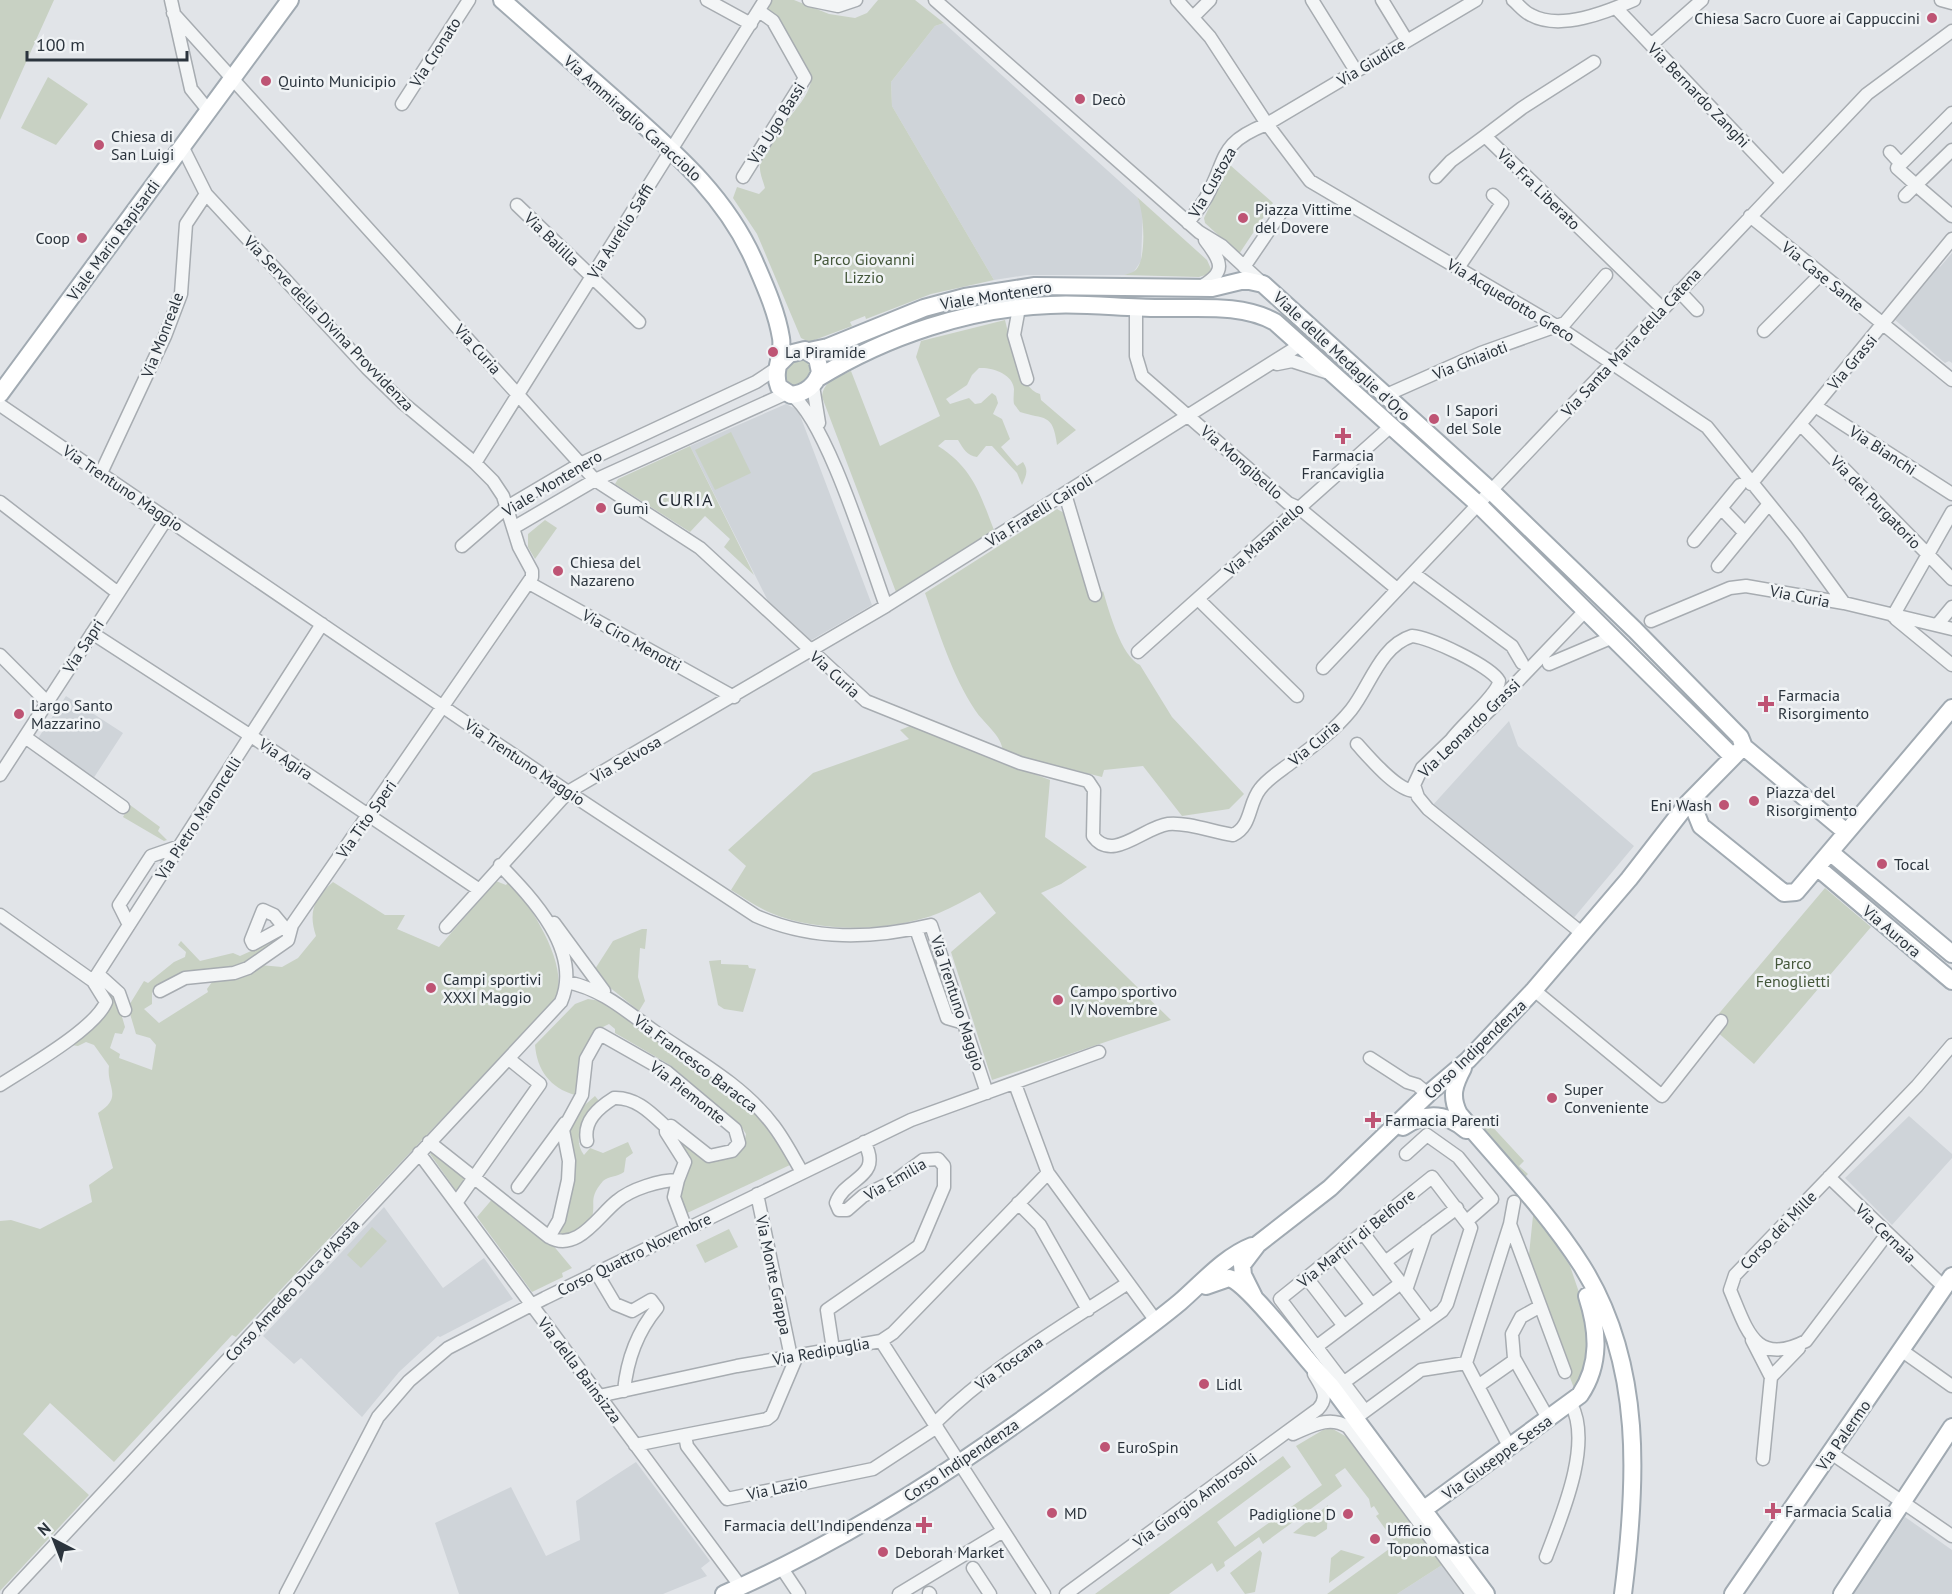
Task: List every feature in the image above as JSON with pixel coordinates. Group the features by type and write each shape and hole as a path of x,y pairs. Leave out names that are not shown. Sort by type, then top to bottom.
{"main road":[{"name":"Viale Mario Rapisardi","path":"2,387 290,0"},
{"name":"Via Ammiraglio Caracciolo","path":"502,0 670,149 722,202 755,263 776,315 782,340 778,366"},
{"name":"Viale Montenero","path":"807,351 828,347 924,308 965,297 1035,286 1212,288 1245,280 1263,284"},
{"path":"1231,309 1263,303 1265,297 1263,284"},
{"name":"Viale delle Medaglie d'Oro","path":"1260,314 1275,321 1478,504 1591,616 1732,749 1740,737 1611,606 1491,491 1263,284"},
{"name":"Viale Montenero","path":"815,382 886,343 931,326 972,315 1019,308 1074,304 1136,308 1231,309 1260,314"},
{"name":"Via Ammiraglio Caracciolo","path":"776,315 789,336 807,351"},
{"path":"807,351 817,358 820,366 815,382 801,393 789,394 777,383 778,366 789,354 807,351"},
{"path":"1697,796 1695,811 1701,826 1784,893 1796,892 1952,708"},
{"path":"1732,749 1851,826"},
{"name":"Corso Indipendenza","path":"1258,1244 1330,1188 1385,1138 1428,1094 1468,1060 1534,990 1582,934 1668,830 1672,821 1697,796 1732,749"},
{"path":"1668,830 1682,824 1701,826"},
{"name":"Via Aurora","path":"1830,852 1948,951"},
{"name":"Via Aurora","path":"1818,868 1952,981"},
{"path":"1886,925 1899,910"},
{"path":"1932,964 1948,951"},
{"path":"1468,1060 1454,1086 1453,1097 1460,1114 1562,1237 1583,1268 1613,1335 1629,1404 1634,1451 1631,1525 1623,1594"},
{"path":"1385,1138 1418,1118 1433,1115 1453,1120 1485,1145"},
{"name":"Via Giuseppe Sessa","path":"1423,1510 1571,1404 1580,1395 1592,1373 1596,1356 1596,1334 1585,1291 1562,1237"},
{"path":"1254,1298 1243,1275 1242,1265 1258,1244"},
{"path":"1182,1300 1201,1281 1235,1256 1258,1244"},
{"path":"1182,1300 1224,1278 1236,1280 1254,1298 1309,1365 1360,1415 1423,1510 1486,1594"},
{"name":"Via Palermo","path":"1734,1594 1948,1281"},
{"name":"Corso Indipendenza","path":"724,1594 858,1527 961,1463 1182,1300"},
{"path":"1842,1594 1952,1427"}],"street":[{"path":"171,0 190,89 208,110"},
{"name":"Via Cronato","path":"402,104 469,0"},
{"path":"707,0 751,24"},
{"path":"809,0 844,6 856,0"},
{"name":"Viale delle Medaglie d'Oro","path":"935,0 1188,223 1222,246 1263,284"},
{"name":"Via Acquedotto Greco","path":"1178,0 1210,37 1267,124 1310,181 1613,361 1707,427 1719,439 1746,484 1796,537 1845,603"},
{"path":"1193,17 1210,0"},
{"path":"1312,0 1356,71"},
{"path":"1382,0 1407,41"},
{"name":"Via Giudice","path":"1267,124 1476,0"},
{"path":"1513,0 1530,15 1544,20 1600,15 1634,0"},
{"path":"1651,45 1702,0"},
{"path":"1941,0 1952,3"},
{"name":"Via Aurelio Saffi","path":"475,463 762,5"},
{"name":"Via Ugo Bassi","path":"742,177 805,78 762,5"},
{"name":"Via Bernardo Zanghi","path":"1616,8 1782,182"},
{"name":"Via Curia","path":"173,13 595,480 700,548 810,652 867,701 1020,763 1088,781 1094,790 1093,836 1106,847 1170,824 1233,835 1240,832 1260,788 1350,711 1383,658 1407,637 1418,636 1443,646 1495,675 1499,681 1498,689 1463,723 1451,740"},
{"name":"Via Santa Maria della Catena","path":"1323,668 1867,94 1952,31"},
{"path":"182,50 189,44 199,43"},
{"name":"Via Fra Liberato","path":"1594,62 1522,108 1485,136 1662,308"},
{"path":"1952,112 1897,168 1952,216"},
{"name":"Via Custoza","path":"1188,223 1207,196 1215,174 1231,144 1244,133 1267,124"},
{"path":"1436,177 1451,160 1485,136"},
{"name":"Via Serve della Divina Provvidenza","path":"182,146 206,194 367,368 403,403 475,463 499,487 519,547 532,571 529,583"},
{"path":"1905,196 1952,150"},
{"path":"1890,152 1901,164"},
{"name":"Via Monreale","path":"101,473 165,336 181,294 186,224 206,194"},
{"path":"1458,268 1502,203 1493,195"},
{"name":"Via Balilla","path":"517,206 639,322"},
{"path":"1244,267 1280,214"},
{"name":"Via Case Sante","path":"1750,216 1952,380"},
{"path":"1199,232 1215,254 1219,265 1215,278 1199,287"},
{"name":"Via Grassi","path":"1694,541 1800,424 1952,239"},
{"path":"1764,331 1821,274"},
{"path":"1557,327 1565,323 1606,275"},
{"path":"1679,291 1697,310"},
{"path":"1019,308 1014,335 1027,379"},
{"name":"Via Mongibello","path":"1136,308 1137,366 1142,376 1288,502 1299,508 1398,589"},
{"name":"Via Ghiaioti","path":"1384,396 1481,353 1557,327"},
{"name":"Via Fratelli Cairoli","path":"810,652 1065,495 1300,345"},
{"path":"1267,367 1292,361 1333,375"},
{"name":"Viale Montenero","path":"462,546 507,507 580,464 756,382 778,366"},
{"path":"815,382 822,436"},
{"path":"789,394 806,407 822,436 886,606"},
{"name":"Viale Montenero","path":"513,528 595,480 789,394"},
{"name":"Via Trentuno Maggio","path":"0,405 568,792 730,899 772,923 822,934 852,937 916,929 947,1018 964,1023 987,1093"},
{"name":"Via Bianchi","path":"1815,406 1952,494"},
{"name":"Via del Purgatorio","path":"1800,424 1952,579"},
{"name":"Via Masaniello","path":"1138,652 1390,427"},
{"path":"1065,495 1095,595"},
{"path":"0,502 118,593"},
{"path":"1718,566 1768,505"},
{"path":"1722,508 1745,533"},
{"path":"1952,512 1893,616 1952,665"},
{"name":"Via Sapri","path":"0,775 4,761 25,737 167,519"},
{"path":"1413,573 1512,646 1522,663"},
{"name":"Via Ciro Menotti","path":"529,583 734,697"},
{"name":"Via Tito Speri","path":"160,991 185,978 234,973 248,968 288,940 287,928 369,815 529,583"},
{"name":"Via Curia","path":"1651,621 1738,586 1845,603 1952,629"},
{"path":"1198,599 1297,696"},
{"name":"Via Leonardo Grassi","path":"1582,934 1428,809 1414,790 1418,774 1451,740 1477,722 1591,616 1611,606"},
{"path":"1937,626 1952,607"},
{"name":"Via Pietro Maroncelli","path":"95,978 322,624"},
{"name":"Via Agira","path":"92,633 251,736 478,890"},
{"path":"1549,664 1613,637"},
{"name":"Via Selvosa","path":"446,927 568,792 810,652"},
{"path":"0,655 47,702"},
{"path":"25,737 123,807"},
{"path":"1357,744 1390,777 1405,789 1414,790"},
{"path":"129,925 119,905 151,856 180,846"},
{"path":"500,865 547,913 596,982 616,1002"},
{"path":"533,901 549,924 562,955 567,982"},
{"path":"0,915 119,993 125,1010"},
{"path":"0,1085 91,1024 106,1002 95,978"},
{"name":"Via Francesco Baracca","path":"567,982 589,987 616,1002 686,1050 755,1105 774,1125 802,1172"},
{"name":"Corso Amedeo Duca d'Aosta","path":"9,1594 561,1002 567,982"},
{"path":"1534,990 1662,1096 1721,1021"},
{"name":"Via Piemonte","path":"566,1122 582,1095 586,1059 600,1034 667,1072 735,1129 739,1143 732,1151 709,1156 671,1126 666,1127"},
{"name":"Corso dei Mille","path":"1750,1336 1730,1290 1735,1275 1917,1086 1952,1045"},
{"name":"Corso Quattro Novembre","path":"286,1594 368,1434 393,1398 428,1363 448,1348 596,1272 928,1112 1015,1084 1099,1052"},
{"path":"1370,1058 1407,1082 1417,1084 1428,1094"},
{"path":"456,1203 540,1084 509,1059"},
{"path":"1015,1084 1048,1173 1156,1321"},
{"path":"587,1141 585,1132 590,1119 614,1098 621,1098 640,1105 666,1127 666,1132 685,1162 674,1197 687,1229"},
{"path":"549,1237 559,1220 568,1180 569,1161 563,1130 566,1122"},
{"path":"518,1187 566,1122"},
{"path":"1406,1154 1427,1135 1458,1157 1492,1198 1468,1220"},
{"path":"429,1142 549,1237 560,1242 576,1237 596,1222 619,1199 668,1180 678,1180"},
{"name":"Via Emilia","path":"834,1349 827,1310 919,1246 945,1180 944,1166 938,1159 929,1158 896,1180 863,1196 847,1210 839,1210 836,1203 839,1196 859,1179 872,1161 872,1156 864,1142"},
{"name":"Via della Bainsizza","path":"418,1154 741,1587"},
{"name":"Via Redipuglia","path":"599,1396 794,1356 881,1341 893,1333 1048,1173"},
{"name":"Via Martiri di Belfiore","path":"1316,1347 1280,1299 1432,1177 1457,1208"},
{"name":"Via Cernaia","path":"1829,1178 1887,1234 1948,1281"},
{"name":"Via Monte Grappa","path":"757,1194 794,1356"},
{"path":"1510,1448 1466,1363 1510,1224 1514,1202"},
{"path":"1018,1203 1040,1225 1088,1310"},
{"path":"1343,1383 1442,1311 1449,1300 1471,1227 1468,1220 1457,1208 1385,1262"},
{"path":"1510,1224 1565,1372"},
{"path":"1426,1231 1404,1286 1372,1305 1316,1347 1343,1383 1360,1415 1421,1370 1466,1363"},
{"path":"1363,1233 1429,1320"},
{"path":"1771,1377 1806,1341 1887,1234"},
{"path":"1334,1256 1372,1305"},
{"path":"596,1272 615,1304 632,1311 651,1300 657,1308 629,1358 624,1391"},
{"path":"1307,1278 1344,1326"},
{"name":"Via Toscana","path":"936,1425 972,1389 1128,1283"},
{"path":"1539,1307 1521,1317 1512,1334 1515,1360 1549,1420"},
{"path":"1750,1336 1760,1345 1776,1352 1787,1351 1806,1341"},
{"path":"1750,1336 1771,1377 1762,1459"},
{"path":"881,1341 1044,1594"},
{"path":"1901,1350 1952,1386"},
{"path":"635,1445 767,1419 772,1415 794,1356"},
{"path":"1478,1386 1515,1360"},
{"name":"Via Giorgio Ambrosoli","path":"1066,1594 1322,1405 1324,1392 1309,1365"},
{"path":"1546,1557 1570,1485 1580,1433 1571,1404"},
{"path":"1277,1440 1318,1424 1332,1421 1343,1424 1353,1432 1472,1594"},
{"name":"Via Lazio","path":"685,1435 687,1446 727,1498 873,1468 936,1425"},
{"path":"1831,1453 1952,1536"},
{"path":"898,1594 1003,1531"},
{"path":"781,1567 799,1594"},
{"path":"973,1568 990,1594"}],"shaded area":[{"path":"944,23 1137,197 1143,211 1141,261 1133,273 1124,275 1027,275 994,280 892,106 891,82 935,26"},
{"path":"1952,253 1952,363 1949,361 1945,363 1894,319 1937,265 1940,267"},
{"path":"786,404 798,410 872,605 808,642 769,603 690,446"},
{"path":"66,696 123,733 93,779 37,740"},
{"path":"1509,721 1518,746 1634,846 1572,920 1432,806"},
{"path":"1909,1116 1952,1154 1952,1158 1892,1225 1845,1178"},
{"path":"384,1207 443,1288 484,1258 513,1299 438,1336 399,1372 362,1417 301,1358 294,1364 263,1336"},
{"path":"636,1462 710,1561 701,1568 707,1576 663,1594 459,1594 435,1523 511,1487 546,1556 580,1540 576,1501"},
{"path":"1905,1517 1952,1550 1952,1594 1854,1594"},
{"path":"1442,1565 1463,1594 1397,1594"}],"green space":[{"path":"0,0 54,0 0,120"},
{"name":"Parco Giovanni Lizzio","path":"772,0 794,0 829,14 855,18 867,13 878,0 915,0 944,23 935,26 891,82 892,106 994,280 931,294 866,319 865,316 850,322 852,326 809,342 801,338 757,234 733,198 737,187 759,194 765,188 760,168 764,153 770,141 803,99 812,76 768,9"},
{"path":"48,77 88,104 56,145 21,128"},
{"path":"1230,165 1273,203 1239,254 1205,223 1204,218"},
{"path":"1137,197 1207,260 1211,269 1209,274 1199,277 1124,275 1136,269 1143,250 1143,221"},
{"path":"1005,320 1016,362 1026,383 1040,394 1041,400 1076,430 1057,445 1050,422 1041,417 1020,412 1014,404 1014,389 1010,379 996,370 979,368 967,385 946,399 950,404 969,398 975,404 981,403 992,393 996,396 998,403 993,414 1002,419 1010,439 1001,447 1017,466 1023,462 1026,471 1025,479 1022,485 1017,473 992,446 986,446 977,457 968,453 958,440 945,440 938,446 960,463 974,483 994,530 966,550 896,592 822,397 825,387 832,380 851,371 880,446 940,416 916,357 921,341"},
{"path":"800,355 815,367 807,385 788,389 782,369"},
{"path":"731,432 751,473 715,490 695,450"},
{"path":"690,446 754,575 724,547 730,539 705,516 690,532 615,484 618,479"},
{"path":"1057,509 1066,514 1093,602 1103,591 1122,643 1133,660 1140,665 1172,717 1244,794 1229,809 1182,816 1143,766 1104,770 1102,777 1003,752 996,735 967,697 947,653 925,593"},
{"path":"545,520 557,528 535,559 528,547 528,534"},
{"path":"910,726 1050,780 1045,837 1087,867 1061,884 1041,893 1171,1020 992,1080 951,952 996,913 980,892 944,911 920,919 900,924 855,928 832,927 790,920 766,911 731,890 746,866 728,850 813,773 909,739 900,730"},
{"path":"130,805 160,827 158,831 167,840 164,841 123,817"},
{"path":"496,881 506,885 509,881 528,905 546,937 558,971 559,986 555,999 236,1337 232,1335 114,1462 50,1403 23,1434 89,1495 0,1591 0,1221 11,1220 40,1229 92,1202 89,1185 113,1168 98,1113 106,1107 112,1097 109,1066 94,1045 86,1042 78,1046 71,1045 110,998 102,983 115,993 125,1027 122,1034 115,1033 110,1048 120,1054 119,1058 152,1070 156,1045 150,1038 136,1034 128,1007 144,981 148,983 174,962 185,957 186,952 178,945 181,941 200,961 233,953 240,956 284,936 254,958 233,967 155,988 152,993 152,1004 144,1009 159,1023 208,992 207,989 212,982 235,977 260,965 282,967 298,958 316,936 313,920 314,906 321,894 333,882 385,915 405,915 397,929 439,947"},
{"name":"Parco Fenoglietti","path":"1825,888 1871,927 1754,1064 1716,1031 1723,1023 1716,1017"},
{"path":"647,929 645,949 640,948 638,977 645,1001 639,1011 598,978 595,969 613,941"},
{"path":"721,960 721,964 748,965 749,968 756,969 743,1012 724,1009 718,1005 709,961"},
{"path":"588,999 601,1001 726,1088 764,1122 790,1165 685,1214 678,1195 691,1163 670,1133 702,1156 734,1154 743,1148 746,1134 741,1126 670,1065 615,1033 615,1029 609,1024 597,1030 575,1095 552,1083 542,1070 535,1045 575,1004"},
{"path":"595,1096 599,1101 585,1119 579,1133 580,1148 584,1155 590,1148 603,1153 628,1142 633,1153 626,1158 624,1172 605,1179 598,1187 594,1196 591,1220 581,1229 566,1237 561,1235 559,1229 569,1128 579,1110"},
{"path":"1474,1118 1488,1122 1524,1161 1519,1166 1528,1174 1523,1179"},
{"path":"432,1152 466,1179 457,1192 430,1154"},
{"path":"494,1197 552,1244 572,1268 562,1273 563,1277 532,1292 477,1217"},
{"path":"1536,1214 1570,1266 1585,1310 1588,1361 1575,1391 1528,1264 1533,1216"},
{"path":"372,1227 387,1241 361,1268 347,1255"},
{"path":"729,1229 738,1247 705,1263 696,1245"},
{"path":"1331,1428 1347,1437 1442,1565 1397,1594 1327,1594 1396,1544 1376,1516 1379,1514 1374,1506 1371,1508 1369,1499 1345,1468 1335,1475 1342,1486 1263,1544 1259,1537 1224,1562 1225,1566 1217,1572 1212,1563 1169,1594 1095,1594 1283,1456 1291,1467 1217,1522 1235,1547 1322,1485 1296,1446 1323,1430"},
{"path":"1328,1505 1327,1529 1315,1537 1293,1533"},
{"path":"1260,1550 1262,1553 1255,1592 1245,1594 1230,1573"},
{"path":"1341,1550 1365,1557 1329,1583 1331,1558"}],"place":[{"name":"Chiesa Sacro Cuore ai Cappuccini","path":"1932,18"},
{"name":"Quinto Municipio","path":"266,81"},
{"name":"Decò","path":"1080,99"},
{"name":"Chiesa di San Luigi","path":"99,145"},
{"name":"Piazza Vittime del Dovere","path":"1243,218"},
{"name":"Coop","path":"82,238"},
{"name":"La Piramide","path":"773,352"},
{"name":"I Sapori del Sole","path":"1434,419"},
{"name":"Farmacia Francaviglia","path":"1343,436"},
{"name":"Gumì","path":"601,508"},
{"name":"Chiesa del Nazareno","path":"558,571"},
{"name":"Farmacia Risorgimento","path":"1766,704"},
{"name":"Largo Santo Mazzarino","path":"19,714"},
{"name":"Piazza del Risorgimento","path":"1754,801"},
{"name":"Eni Wash","path":"1724,805"},
{"name":"Tocal","path":"1882,864"},
{"name":"Campi sportivi XXXI Maggio","path":"431,988"},
{"name":"Campo sportivo IV Novembre","path":"1058,1000"},
{"name":"Super Conveniente","path":"1552,1098"},
{"name":"Farmacia Parenti","path":"1373,1120"},
{"name":"Lidl","path":"1204,1384"},
{"name":"EuroSpin","path":"1105,1447"},
{"name":"Farmacia Scalia","path":"1773,1511"},
{"name":"MD","path":"1052,1513"},
{"name":"Padiglione D","path":"1348,1514"},
{"name":"Farmacia dell'Indipendenza","path":"924,1525"},
{"name":"Ufficio Toponomastica","path":"1375,1539"},
{"name":"Deborah Market","path":"883,1552"}],"district":[{"name":"CURIA","path":"686,499"}]}
